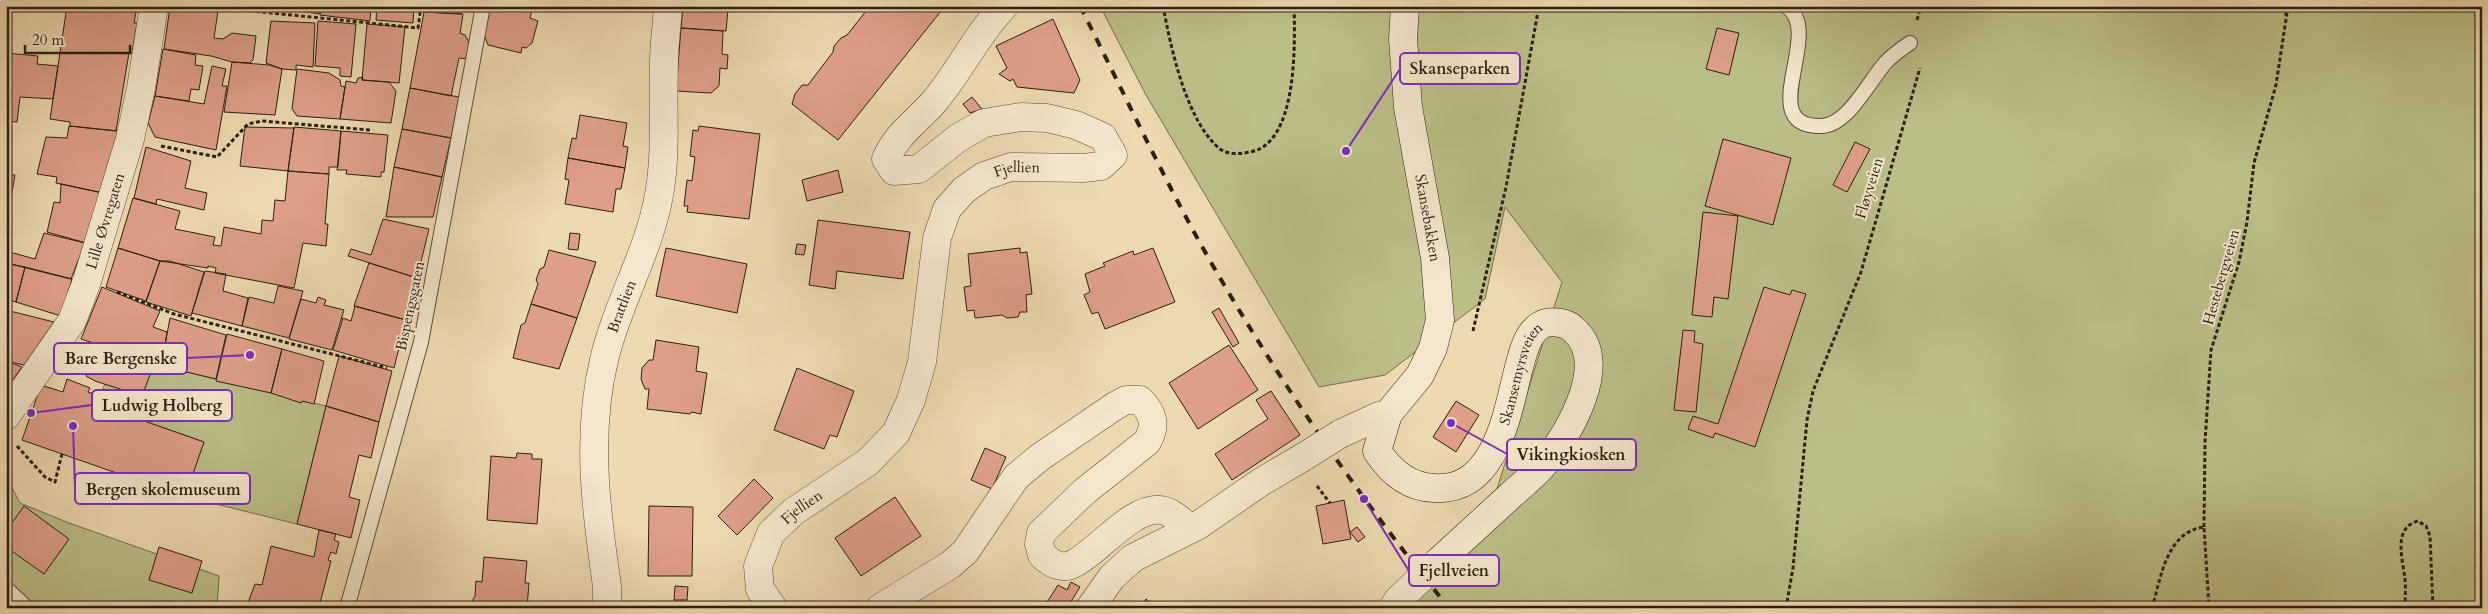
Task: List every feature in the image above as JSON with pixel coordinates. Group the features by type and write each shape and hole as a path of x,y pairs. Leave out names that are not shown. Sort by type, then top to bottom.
{"street":[{"name":"Lille Øvregaten","path":"6,416 72,321 87,281 130,139 141,88 154,6"},
{"name":"Brattlien","path":"607,608 607,586 593,442 595,409 610,341 626,289 643,249 659,197 663,167 664,63 668,6"},
{"name":"Fjellien","path":"773,608 760,589 758,566 772,532 793,512 868,462 896,433 911,400 922,362 937,238 947,209 970,185 984,176 1011,167 1083,168 1101,166 1113,155 1103,137 1076,125 1047,118 1021,117 984,123 958,138 919,169 894,171 886,159 892,144 933,103 986,28 1004,6"},
{"name":"Skansebakken","path":"1388,414 1420,375 1433,348 1440,320 1435,258 1408,108 1402,39 1405,6"},
{"name":"Skansemyrsveien","path":"1388,414 1376,451 1388,468 1404,479 1424,488 1449,489 1468,480 1483,468 1495,449 1522,355 1531,332 1542,324 1558,322 1571,327 1582,337 1589,356 1588,379 1577,411 1564,438 1543,465 1398,600 1393,608"},
{"path":"880,608 950,565 965,552 1016,477 1072,433 1126,400 1140,400 1149,409 1154,423 1152,432 1146,442 1085,491 1042,533 1039,544 1042,555 1056,565 1073,565 1145,512 1161,510 1173,514 1190,529"},
{"path":"1090,608 1112,577 1133,558 1190,529 1261,482 1340,434 1379,416 1388,414"}],"lane":[{"name":"Bispengsgaten","path":"347,608 421,342 483,6"},
{"path":"1786,6 1796,17 1800,38 1789,90 1791,105 1796,118 1804,125 1828,126 1840,119 1852,108 1886,63 1910,43"},
{"path":"6,588 24,605"}],"path":[{"path":"204,6 240,8 418,28 421,6"},
{"path":"1163,6 1175,62 1192,108 1204,129 1220,149 1228,153 1240,154 1256,151 1263,147 1280,127 1291,90 1294,6"},
{"path":"1471,335 1478,317 1506,187 1539,6"},
{"path":"2284,6 2286,18"},
{"name":"Hestebergveien","path":"2209,608 2204,527 2211,350 2239,262 2248,222 2254,163 2276,85 2288,6"},
{"name":"Fløyveien","path":"1786,608 1793,568 1807,420 1812,398 1861,272 1912,97 1921,64 1918,50 1910,43"},
{"path":"157,145 218,157 248,124 262,121 370,130"},
{"path":"114,291 174,314 340,355 411,376"},
{"path":"28,459 45,477 56,482 62,454"},
{"path":"2405,608 2405,582 2400,546 2403,531 2410,523 2418,521 2426,526 2430,536 2433,608"},
{"path":"2152,608 2170,551 2183,535 2204,527"},
{"path":"168,608 169,601"}],"green space":[{"path":"1100,6 2482,6 2482,608 1396,608 1495,495 1562,282 1505,207 1485,299 1385,375 1319,387 1146,95"},
{"path":"154,364 326,406 297,524 183,496 204,442 96,404 105,384 142,395"},
{"path":"6,476 20,503 69,523 219,576 217,608 36,608 6,580"}],"building":[{"path":"67,6 137,6 134,23 137,23 132,53 129,53 116,131 70,126 70,122 50,119"},
{"path":"265,6 321,6 320,14"},
{"path":"321,6 371,6 370,21 320,15"},
{"path":"377,6 414,6 413,23 376,20"},
{"path":"424,6 463,6 461,14 423,12"},
{"path":"488,6 533,6 530,18 538,21 532,43 526,48 522,47 521,53 488,45 482,29"},
{"path":"683,6 741,6 741,9 728,9 726,31 681,28"},
{"path":"870,6 945,6 838,140 792,104 795,94 802,85 808,85 833,52 834,46 841,38 847,35"},
{"path":"170,7 218,11 214,38 223,39 232,33 256,36 253,60 250,63 232,62 211,56 164,49"},
{"path":"424,12 463,14 460,33 465,35 470,44 467,59 459,58 451,96 410,88"},
{"path":"1053,19 1080,80 1074,93 1017,87 1013,79 1010,81 999,74 1007,68 996,46"},
{"path":"271,21 315,23 313,67 296,65 296,70 282,69 266,63"},
{"path":"318,21 356,24 351,77 340,76 340,68 315,66"},
{"path":"367,24 405,27 399,83 362,80"},
{"path":"681,28 723,31 722,54 728,55 727,69 720,68 719,86 711,93 676,91"},
{"path":"1717,28 1739,33 1729,75 1706,69"},
{"path":"163,49 196,55 195,65 203,66 199,90 191,89 189,101 155,96"},
{"path":"6,53 38,56 37,64 58,66 53,99 20,97 17,122 6,121"},
{"path":"232,62 269,65 282,69 275,115 224,112"},
{"path":"212,66 226,69 222,86 227,86 216,150 155,137 148,123 155,96 204,104"},
{"path":"297,69 329,73 340,80 341,86 345,87 340,119 297,116 292,109"},
{"path":"363,77 362,80 389,82 396,91 391,123 340,119 346,81 356,83 358,78"},
{"path":"410,88 459,97 451,138 402,129"},
{"path":"972,97 982,109 970,113 963,104"},
{"path":"580,115 627,123 623,146 628,147 625,168 568,158 572,138 576,139"},
{"path":"69,126 118,131 103,193 56,183 57,177 37,174 46,137 67,138"},
{"path":"699,126 760,134 749,219 687,212 688,206 684,206 687,180 692,181 695,157 690,156 693,130 698,131"},
{"path":"245,127 294,128 288,171 240,166"},
{"path":"294,127 341,131 338,167 329,167 329,174 288,171"},
{"path":"402,129 451,138 442,177 394,167"},
{"path":"341,131 388,135 384,172 381,172 381,177 346,174 347,170 337,170"},
{"path":"1723,139 1791,158 1773,225 1705,206"},
{"path":"1855,142 1870,149 1847,192 1833,185"},
{"path":"146,147 191,161 185,188 207,193 204,210 157,199 156,204 134,198"},
{"path":"568,158 625,168 621,189 616,189 613,212 565,204 569,180 565,179"},
{"path":"394,167 442,177 433,217 386,217"},
{"path":"838,170 843,192 807,201 802,180"},
{"path":"288,171 329,174 325,224 328,224 326,246 303,243 294,288 215,273 216,268 208,266 208,268 160,261 118,248 133,198 180,211 175,229 215,237 213,245 221,246 224,227 261,234 262,220 273,221 275,200 285,201"},
{"path":"6,174 15,175 6,228"},
{"path":"61,184 103,193 86,243 47,232 54,202 60,203"},
{"path":"1703,212 1738,216 1728,299 1714,297 1712,317 1692,315"},
{"path":"383,219 429,229 417,278 348,256 351,249 371,255"},
{"path":"818,220 910,232 903,279 837,271 835,289 809,285"},
{"path":"44,233 85,243 71,279 6,263 6,251 35,259"},
{"path":"570,233 580,234 578,250 568,249"},
{"path":"797,244 806,245 804,255 795,254"},
{"path":"118,248 160,261 146,301 106,287"},
{"path":"666,248 747,264 737,313 656,296"},
{"path":"1020,248 1020,253 1027,252 1032,294 1026,295 1027,312 1020,312 1018,317 1007,318 1002,315 975,318 974,310 967,311 964,287 971,286 968,254"},
{"path":"1153,248 1175,302 1105,329 1098,312 1092,314 1084,295 1090,292 1085,274 1105,266 1103,263 1133,251 1134,255"},
{"path":"549,250 596,262 577,318 531,304 538,284 536,280 540,269 544,267"},
{"path":"160,261 170,261 204,272 191,316 146,302"},
{"path":"6,263 25,267 16,302 6,299"},
{"path":"369,263 417,278 406,320 354,306"},
{"path":"25,267 72,279 61,316 16,302"},
{"path":"205,271 226,274 223,291 248,298 242,326 192,313"},
{"path":"278,286 303,291 289,338 242,326 249,297 274,303"},
{"path":"102,287 160,311 153,327 167,332 163,358 129,345 126,354 81,339"},
{"path":"1764,287 1790,295 1792,290 1806,294 1755,447 1715,433 1713,438 1688,429 1693,416 1718,424"},
{"path":"318,297 326,300 324,305 344,310 332,350 289,339 301,299 316,303"},
{"path":"531,304 577,318 559,369 513,358 521,325 525,323"},
{"path":"355,306 406,320 394,368 333,350 343,318 351,321"},
{"path":"1219,308 1239,343 1233,347 1212,312"},
{"path":"6,310 54,322 24,365 6,361"},
{"path":"170,318 226,335 216,379 161,366"},
{"path":"1683,330 1695,331 1694,342 1703,344 1696,412 1674,410"},
{"path":"227,334 282,349 271,393 216,381"},
{"path":"656,340 699,347 696,371 707,373 701,414 647,409 649,389 645,389 641,379 642,368 649,360 653,360"},
{"path":"1229,345 1258,390 1198,429 1169,383"},
{"path":"99,346 154,364 142,396 95,381 86,376"},
{"path":"282,349 324,361 314,404 302,401 301,403 271,393"},
{"path":"339,356 392,371 379,422 326,406"},
{"path":"6,361 22,367 6,389"},
{"path":"797,368 854,391 837,437 830,435 824,449 774,430"},
{"path":"67,379 90,388 88,392 99,396 96,404 204,442 185,497 22,440 41,385 63,392"},
{"path":"1271,391 1300,435 1232,480 1215,454 1268,419 1256,400"},
{"path":"1456,401 1479,415 1456,452 1433,437"},
{"path":"326,406 379,422 371,458 359,455 349,497 360,500 351,538 297,524"},
{"path":"985,448 1006,457 992,489 971,480"},
{"path":"517,453 532,454 532,459 542,459 537,524 487,520 491,456 516,458"},
{"path":"754,479 773,498 737,535 718,516"},
{"path":"895,497 921,536 861,576 835,538"},
{"path":"1344,500 1351,539 1323,544 1316,506"},
{"path":"24,506 69,539 44,574 6,547 6,531"},
{"path":"649,506 693,507 692,576 648,576"},
{"path":"1357,527 1365,537 1358,542 1350,532"},
{"path":"319,530 336,534 334,540 339,542 336,554 331,552 328,560 331,561 320,603 333,608 246,608 255,584 262,585 271,546 314,557"},
{"path":"159,547 202,561 192,593 149,580"},
{"path":"484,557 527,561 525,583 529,583 527,608 472,608 471,603 475,596 476,581 482,582"},
{"path":"1071,582 1080,587 1067,608 1044,607 1058,585 1067,590"},
{"path":"675,586 688,587 687,600 674,600"},
{"path":"1146,599 1157,608 1140,608"}],"railway":[{"path":"1080,6 1184,214 1256,338 1348,476 1449,608"}],"place":[{"name":"Skanseparken","path":"1346,151"},
{"name":"Bare Bergenske","path":"250,355"},
{"name":"Ludwig Holberg","path":"31,413"},
{"name":"Vikingkiosken","path":"1451,423"},
{"name":"Bergen skolemuseum","path":"73,426"},
{"name":"Fjellveien","path":"1364,499"}]}
